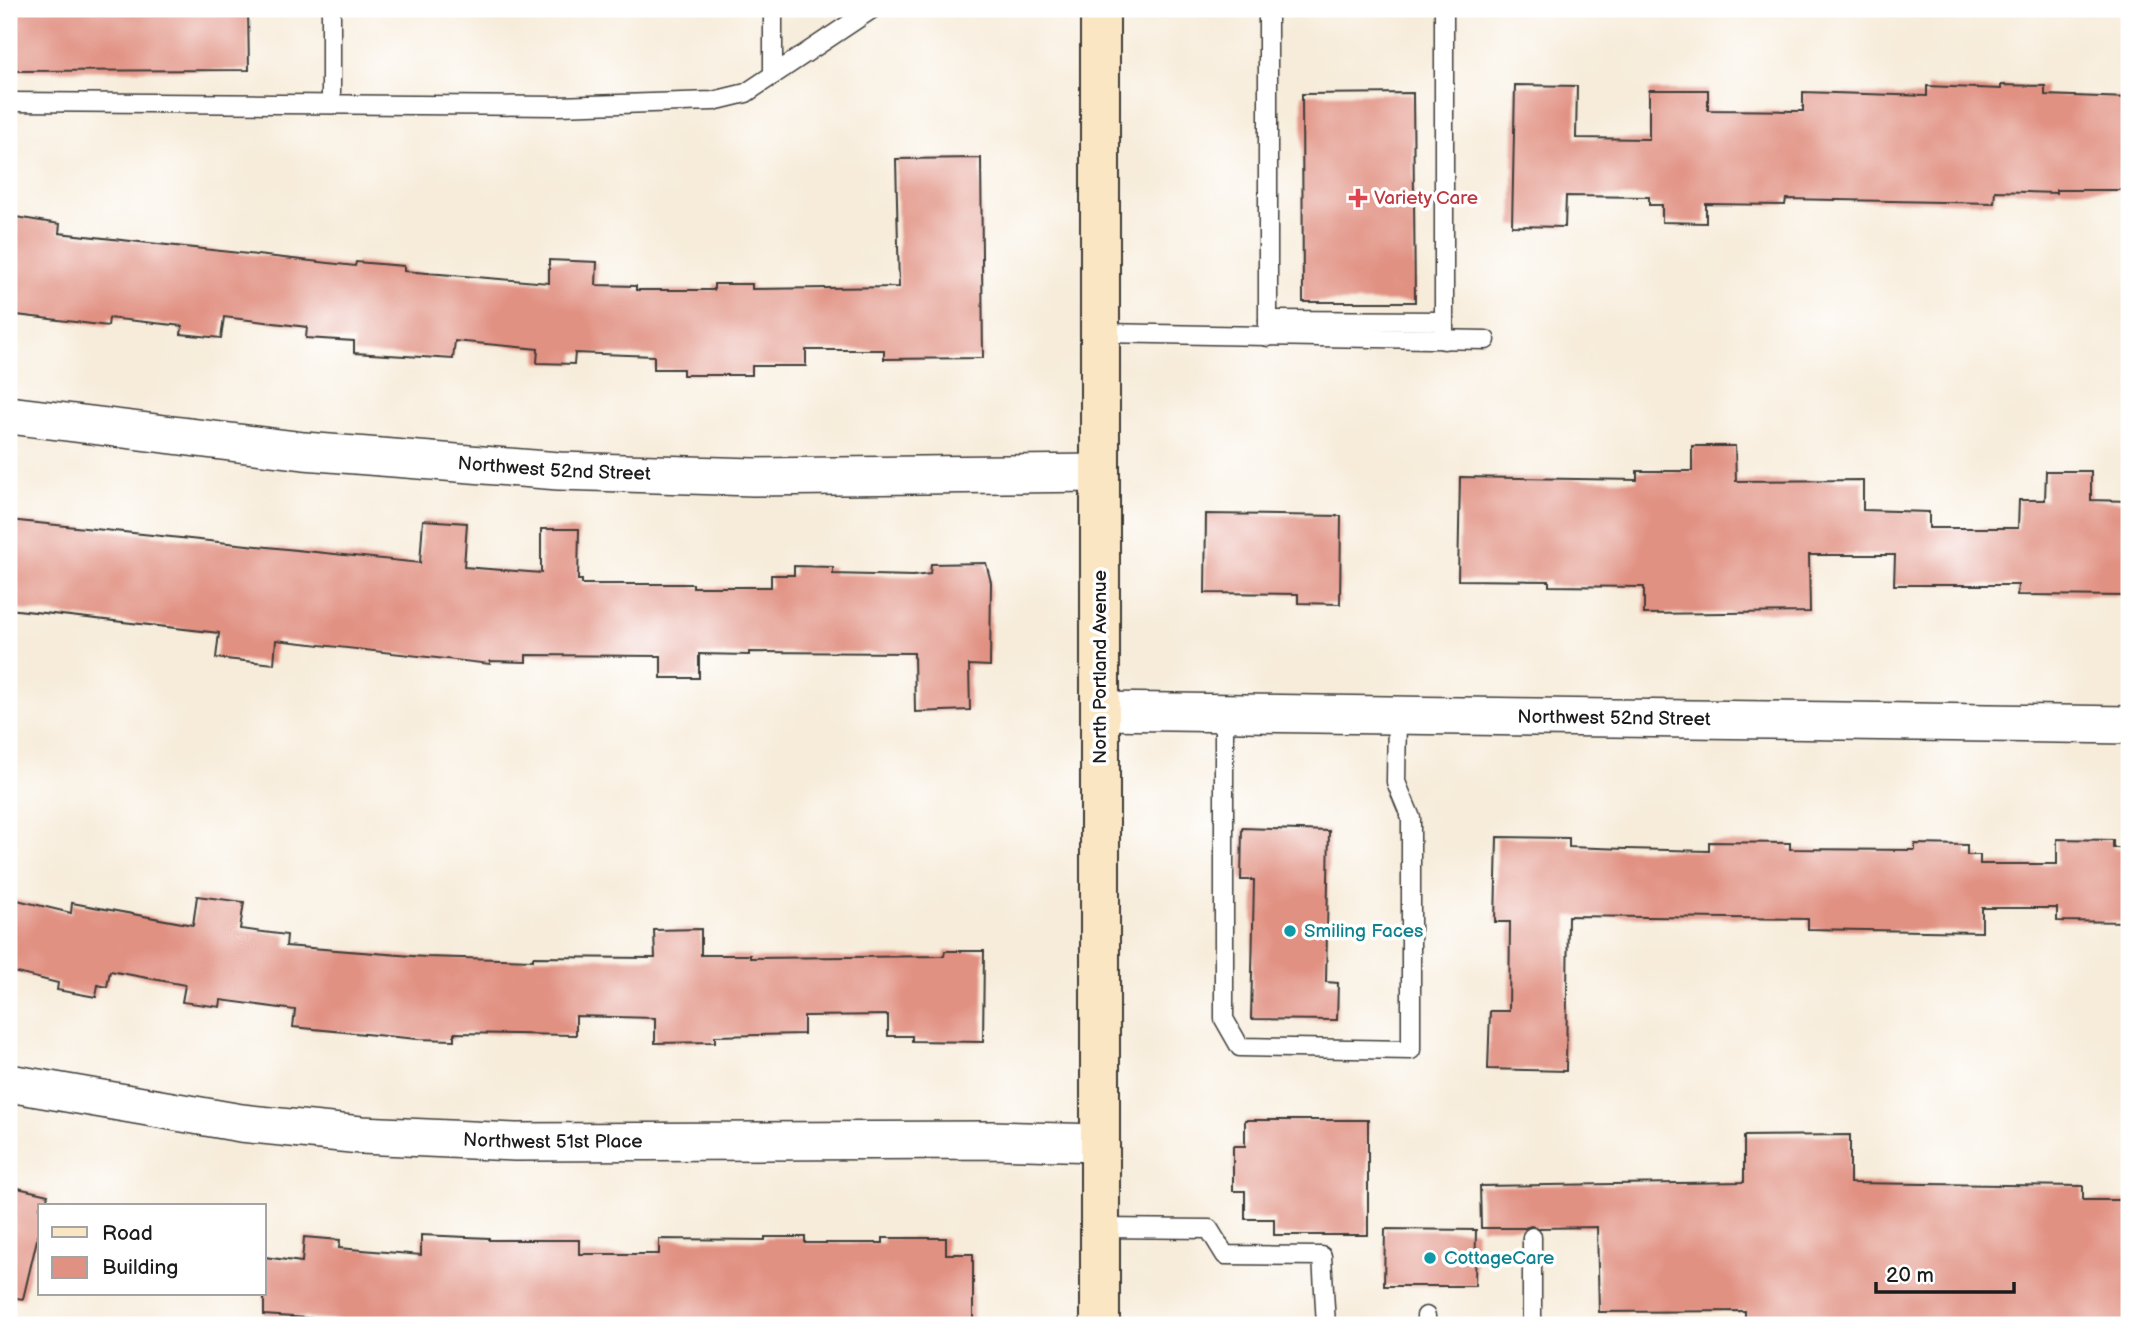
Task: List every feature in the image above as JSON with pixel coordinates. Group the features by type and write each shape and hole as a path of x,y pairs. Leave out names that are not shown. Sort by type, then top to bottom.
{"main road":[{"name":"North Portland Avenue","path":"1100,9 1100,1325"}],"street":[{"name":"Northwest 52nd Street","path":"9,415 304,450 559,471 754,477 1100,473"},
{"name":"Northwest 52nd Street","path":"1100,711 2129,725"},
{"name":"Northwest 51st Place","path":"9,1083 241,1123 361,1135 515,1142 992,1140 1099,1143"}],"lane":[{"path":"331,9 331,104"},
{"path":"773,9 773,75"},
{"path":"9,102 558,106 713,101 746,93 872,9"},
{"path":"1268,9 1268,328"},
{"path":"1444,9 1444,340"},
{"path":"1100,333 1444,321"},
{"path":"1268,328 1444,340 1486,340"},
{"path":"1224,713 1224,1019 1240,1047 1411,1050 1411,818 1396,782 1397,715"},
{"path":"1100,1228 1209,1229 1225,1255 1322,1256 1326,1325"},
{"path":"1532,1237 1532,1325"}],"building":[{"path":"9,9 248,9 249,70 9,71"},
{"path":"1515,85 1577,86 1576,138 1649,139 1649,90 1708,90 1708,110 1803,111 1803,92 1927,96 1927,86 2001,89 2001,85 2045,86 2045,95 2129,98 2129,190 2056,190 2056,193 1995,191 1994,203 1786,199 1785,205 1706,204 1706,223 1662,222 1662,205 1649,205 1649,197 1566,196 1565,227 1512,226"},
{"name":"Variety Care","path":"1413,93 1415,302 1303,302 1302,94"},
{"path":"981,158 983,358 884,359 884,350 806,350 806,366 752,366 752,375 683,375 683,369 654,369 654,356 575,353 574,364 537,363 538,349 455,341 453,359 354,353 354,341 306,338 307,327 224,317 221,338 181,334 182,326 109,318 108,326 9,314 9,216 60,224 59,233 355,266 356,262 404,266 404,271 549,283 549,260 597,262 596,285 636,286 636,290 714,290 714,284 752,284 752,289 899,287 896,159"},
{"path":"1692,446 1735,446 1736,481 1863,480 1863,510 1929,512 1929,528 2018,528 2019,500 2045,500 2046,471 2091,471 2091,500 2129,501 2129,596 2017,595 2018,585 1894,585 1895,555 1809,555 1810,612 1644,614 1644,587 1549,586 1549,581 1458,580 1460,477 1637,480 1637,471 1692,471"},
{"path":"1206,514 1341,516 1340,604 1298,603 1298,594 1205,593"},
{"path":"9,520 420,563 423,520 467,523 464,567 541,573 541,529 579,529 578,580 582,580 582,584 771,587 771,575 794,575 794,566 833,567 833,574 913,576 930,574 931,564 986,563 991,582 990,666 969,665 970,710 915,712 914,653 699,654 699,678 661,678 661,656 526,655 526,662 490,661 490,664 276,640 274,664 216,658 219,633 9,609"},
{"name":"Smiling Faces","path":"1242,828 1329,831 1326,982 1338,983 1337,1020 1251,1019 1254,880 1241,880"},
{"path":"1497,837 1569,838 1569,847 1709,851 1709,842 1790,843 1790,849 1915,850 1915,844 1967,845 1967,855 1980,855 1980,864 2057,864 2057,839 2113,840 2113,848 2129,848 2129,922 2057,921 2057,908 1982,908 1982,932 1808,929 1808,919 1568,916 1566,1071 1488,1069 1490,1011 1509,1011 1510,922 1495,922"},
{"path":"197,896 244,902 240,929 287,935 286,946 425,957 533,960 533,957 655,958 654,930 701,929 701,955 750,955 750,958 944,956 945,951 984,951 983,1042 912,1041 912,1036 888,1036 888,1015 804,1016 804,1034 715,1036 715,1042 655,1043 655,1018 576,1016 576,1035 454,1033 454,1040 417,1039 293,1027 295,1010 221,1000 220,1007 182,1002 185,985 110,971 107,987 98,985 96,997 57,990 58,983 9,971 9,898 71,913 72,903 193,925"},
{"path":"1245,1120 1368,1120 1368,1235 1274,1235 1274,1219 1245,1219 1245,1191 1233,1191 1233,1146 1245,1146"},
{"path":"1850,1135 1850,1183 2083,1186 2083,1200 2129,1200 2129,1325 1745,1325 1745,1311 1599,1312 1597,1227 1481,1228 1480,1186 1744,1182 1744,1136"},
{"path":"9,1186 48,1195 46,1204 38,1204 38,1235 23,1299 9,1297"},
{"name":"CottageCare","path":"1385,1229 1476,1230 1475,1286 1384,1286"},
{"path":"421,1235 489,1240 579,1240 579,1254 659,1254 659,1239 765,1240 765,1237 805,1237 805,1243 883,1243 883,1238 946,1238 946,1254 973,1254 973,1325 411,1325 264,1315 266,1257 302,1262 304,1237 340,1240 339,1248 421,1255"}],"place":[{"name":"Variety Care","path":"1358,198"},
{"name":"Smiling Faces","path":"1290,931"},
{"name":"CottageCare","path":"1430,1258"}]}
